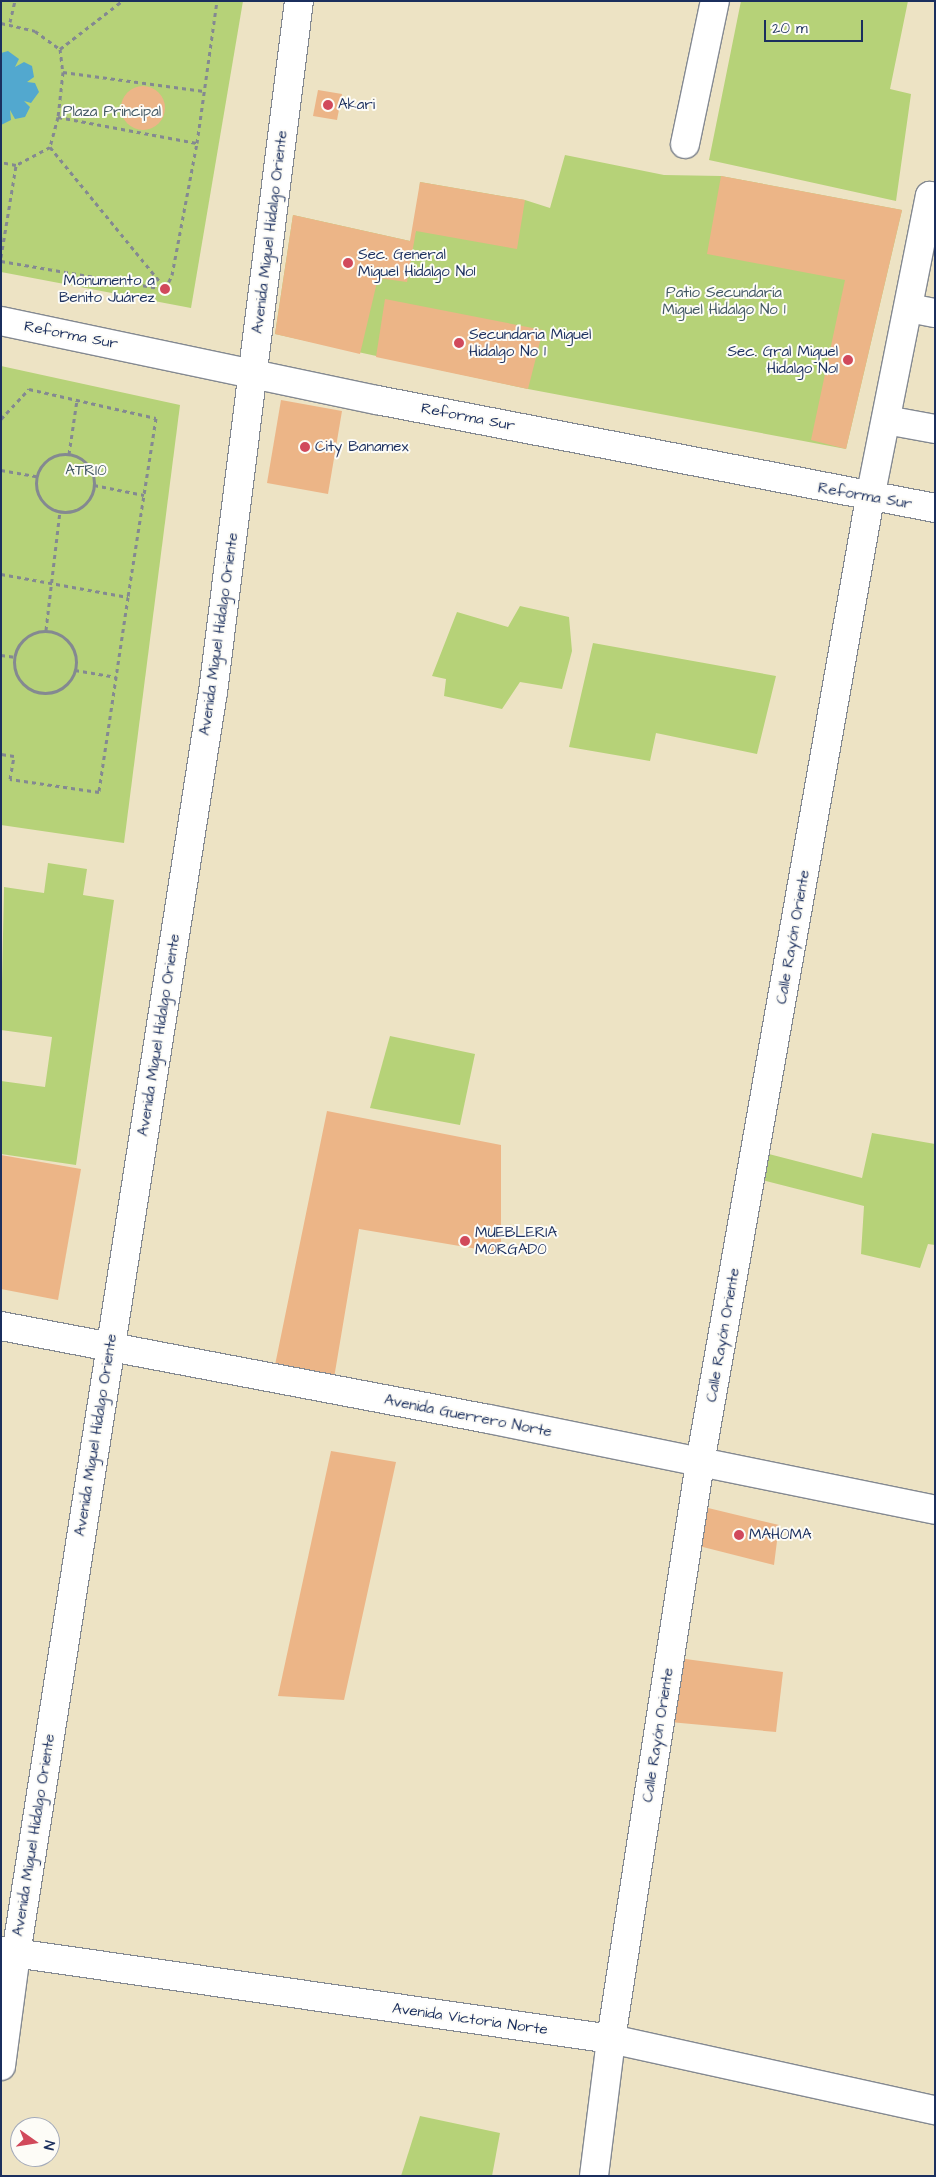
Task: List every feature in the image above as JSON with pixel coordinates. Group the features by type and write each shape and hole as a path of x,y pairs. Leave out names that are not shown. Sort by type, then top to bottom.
{"street":[{"name":"Avenida Miguel Hidalgo Oriente","path":"1,2066 9,1953 110,1346 213,692 299,1"},
{"path":"685,144 715,1"},
{"name":"Calle Rayón Oriente","path":"594,2176 611,2039 700,1463 870,498 886,420 922,311 930,196 935,197"},
{"name":"Reforma Sur","path":"1,320 253,371 377,400 870,498 935,508"},
{"path":"886,420 935,430"},
{"name":"Avenida Guerrero Norte","path":"1,1326 935,1510"},
{"name":"Avenida Victoria Norte","path":"9,1953 611,2039 935,2110"}],"path":[{"path":"10,22 15,1"},
{"path":"60,49 122,1"},
{"path":"165,289 172,275 197,143 217,1"},
{"path":"1,23 10,22 35,31 60,49 63,72 58,117 50,147 16,165 1,162"},
{"path":"63,72 204,91"},
{"path":"58,117 197,143"},
{"path":"50,147 165,289"},
{"path":"16,165 1,259 165,289"},
{"path":"1,419 29,389 156,418 99,792 10,779 14,756 1,754"},
{"path":"68,454 77,400"},
{"path":"68,454 88,465 94,485 91,496 84,505 71,511 60,511 47,504 39,495 36,476 48,460 68,454"},
{"path":"1,470 36,476"},
{"path":"94,485 144,495"},
{"path":"46,630 60,511"},
{"path":"1,574 128,597"},
{"path":"46,630 61,633 72,643 77,656 71,681 51,694 40,693 26,688 14,668 16,657 17,646 25,637 46,630"},
{"path":"1,655 16,657"},
{"path":"75,670 116,677"}],"green space":[{"name":"Plaza Principal","path":"1,1 243,1 191,308 1,272"},
{"path":"741,1 908,1 890,89 911,94 896,201 709,160"},
{"name":"Patio Secundaría Miguel Hidalgo No 1","path":"565,155 664,175 721,176 902,210 846,449 528,389 275,334 293,215 410,241 416,231 420,182 525,200 550,208"},
{"name":"ATRI0","path":"1,366 180,405 124,843 1,825"},
{"path":"520,606 569,617 572,651 562,689 520,682 502,709 444,696 446,679 432,676 457,612 508,627"},
{"path":"593,643 776,676 757,754 656,733 650,761 569,747"},
{"path":"48,863 87,869 83,895 114,900 76,1165 1,1154 1,1081 45,1087 52,1037 1,1030 4,887 44,893"},
{"path":"390,1036 475,1054 460,1125 370,1108"},
{"path":"872,1133 935,1144 935,1245 928,1244 920,1268 861,1254 864,1206 754,1178 761,1152 862,1178"},
{"path":"420,2116 500,2133 492,2176 401,2176"}],"water":[{"path":"8,51 19,59 15,67 24,62 32,66 34,77 27,82 35,83 39,92 31,103 24,101 30,107 25,117 15,119 10,110 11,120 1,125 1,53"}],"building":[{"path":"143,86 155,90 161,96 165,108 161,120 155,126 143,130 131,126 125,120 121,108 125,96 131,90"},
{"name":"Akari","path":"318,90 342,94 337,120 313,116"},
{"name":"Sec. Gral Miguel Hidalgo No1","path":"721,176 902,210 846,449 811,440 845,280 707,254"},
{"name":"Sec. General Miguel Hidalgo No1","path":"420,182 525,200 517,249 416,231 407,282 378,278 360,354 275,334 293,215 410,241"},
{"name":"Secundaria Miguel Hidalgo No 1","path":"385,299 543,330 528,389 376,357"},
{"name":"City Banamex","path":"281,400 342,411 328,494 267,483"},
{"name":"MUEBLERIA M0RGAD0","path":"327,1111 501,1145 501,1253 359,1229 333,1384 274,1370"},
{"path":"1,1155 81,1169 58,1300 1,1289"},
{"path":"331,1451 396,1462 344,1700 278,1696"},
{"name":"MAH0MA","path":"704,1507 779,1525 774,1565 699,1546"},
{"path":"678,1658 783,1672 776,1732 670,1722"}],"place":[{"name":"Akari","path":"328,105"},
{"name":"Sec. General Miguel Hidalgo No1","path":"348,263"},
{"name":"Monumento a Benito Juárez","path":"165,289"},
{"name":"Secundaria Miguel Hidalgo No 1","path":"459,343"},
{"name":"Sec. Gral Miguel Hidalgo No1","path":"848,360"},
{"name":"City Banamex","path":"305,447"},
{"name":"MUEBLERIA M0RGAD0","path":"465,1241"},
{"name":"MAH0MA","path":"739,1535"}]}
